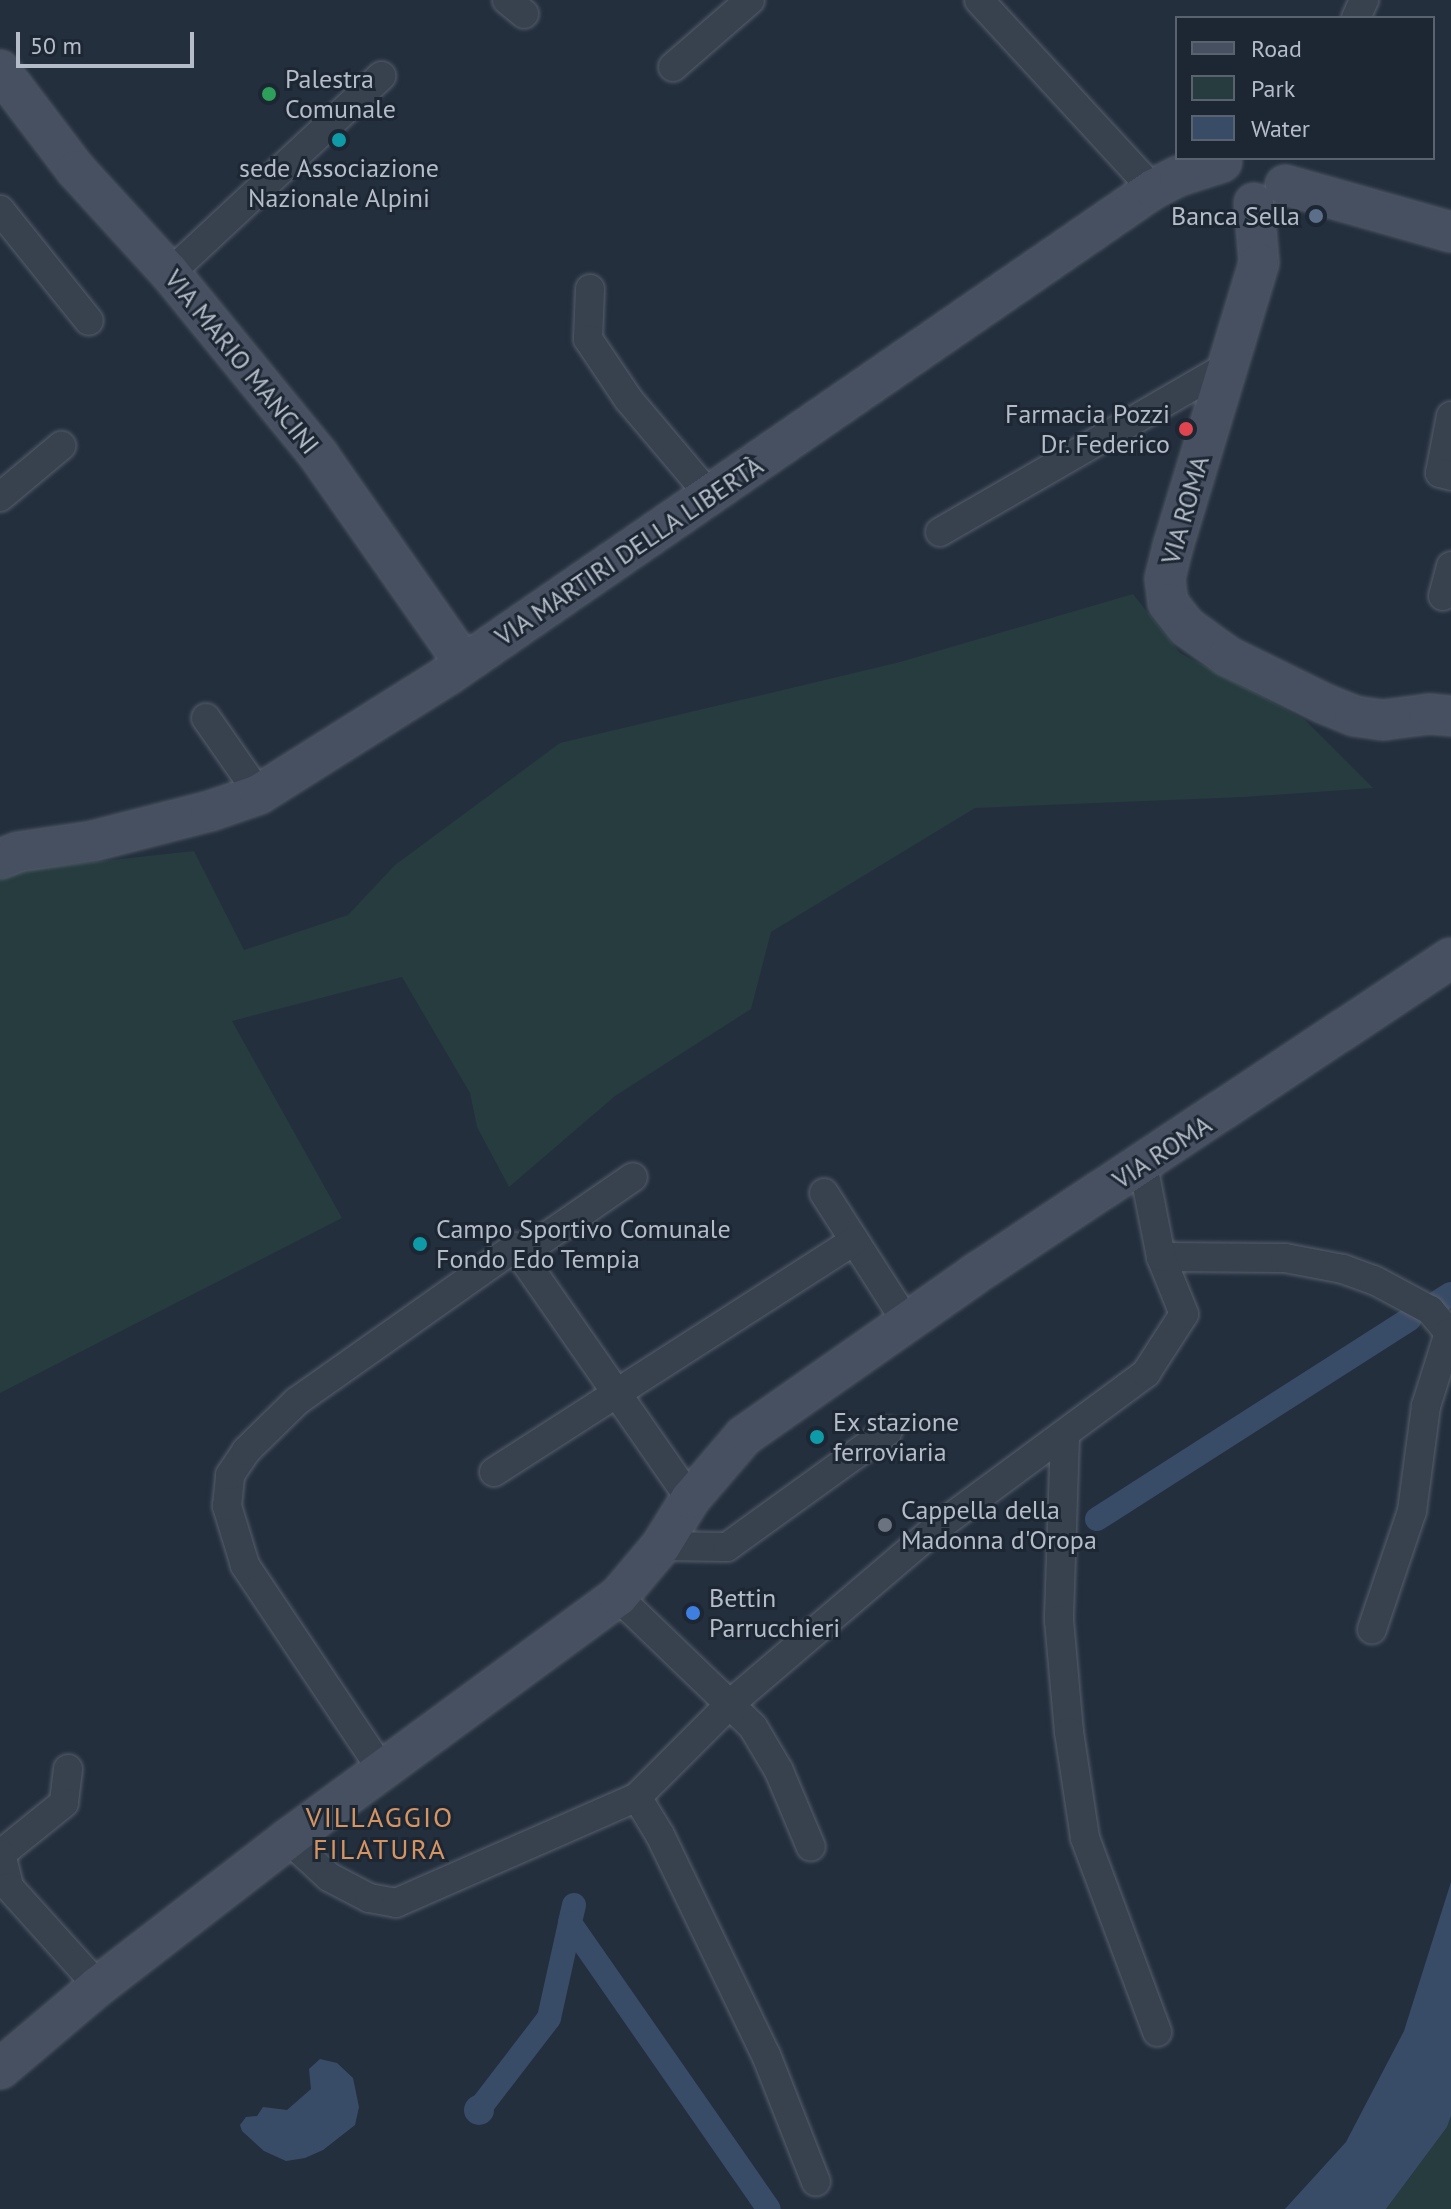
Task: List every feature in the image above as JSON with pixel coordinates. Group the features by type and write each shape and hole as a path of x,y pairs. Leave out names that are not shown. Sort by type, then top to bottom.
{"street":[{"path":"673,67 750,0"},
{"path":"979,0 1153,189"},
{"name":"VIA MARIO MANCINI","path":"1,73 76,170 170,273 319,456 464,663"},
{"path":"170,273 381,76"},
{"path":"1223,160 1221,174 1232,195 1275,182 1451,232"},
{"name":"VIA MARTIRI DELLA LIBERTÀ","path":"0,859 18,852 93,841 210,811 259,794 464,663 711,497 1153,189 1223,160"},
{"name":"VIA ROMA","path":"1275,182 1259,263 1173,546 1165,579 1168,603 1187,627 1227,656 1354,716 1383,720 1429,714 1451,716"},
{"path":"0,210 89,321"},
{"path":"590,289 588,339 629,400 711,497"},
{"path":"940,532 1228,366"},
{"path":"1451,416 1440,473 1451,476"},
{"path":"0,497 61,446"},
{"path":"1443,596 1451,566"},
{"path":"206,718 259,794"},
{"name":"VIA ROMA","path":"0,2069 98,1986 288,1839 618,1597 661,1546 690,1499 744,1436 951,1290 1451,958"},
{"path":"288,1839 329,1877 369,1898 396,1903 637,1797 730,1704 934,1530 1065,1436 1146,1373 1184,1314 1161,1257 1143,1165"},
{"path":"520,1255 633,1177"},
{"path":"824,1193 906,1321"},
{"path":"494,1472 615,1391 854,1241"},
{"path":"382,1770 245,1565 227,1506 230,1475 246,1451 297,1401 515,1247 690,1499"},
{"path":"1161,1257 1208,1259 1249,1256 1317,1262 1374,1280 1430,1310 1449,1333 1426,1406 1412,1511 1372,1629"},
{"path":"661,1546 727,1547 888,1431"},
{"path":"1065,1436 1059,1620 1069,1732 1085,1838 1157,2032"},
{"path":"618,1597 753,1727 779,1771 811,1847"},
{"path":"68,1769 64,1803 1,1854 9,1887 98,1986"},
{"path":"637,1797 660,1835 766,2055 816,2182"}],"green space":[{"path":"1133,594 1180,653 1305,720 1373,788 1244,797 975,808 771,932 751,1009 615,1096 509,1187 477,1127 470,1093 402,977 232,1021 342,1218 0,1393 0,880 20,870 194,851 244,950 348,915 395,865 560,743 900,662"},
{"path":"1451,2116 1451,2209 1386,2209 1447,2127"}],"water":[{"path":"1451,1882 1451,2116 1447,2127 1386,2209 1285,2209 1346,2142 1404,2031"},
{"path":"320,2059 337,2063 353,2078 359,2107 355,2125 323,2150 305,2158 286,2161 264,2151 242,2131 240,2125 246,2117 257,2116 263,2107 287,2110 311,2089 309,2069"},
{"path":"479,2095 490,2099 494,2110 490,2121 479,2125 468,2121 464,2110 468,2099"}],"waterway":[{"path":"1438,1302 1451,1294"},
{"path":"1097,1519 1410,1319"},
{"path":"574,1905 570,1923 769,2209"},
{"path":"480,2108 549,2018 570,1923"}],"place":[{"name":"Palestra Comunale","path":"269,94"},
{"name":"sede Associazione Nazionale Alpini","path":"339,140"},
{"name":"Banca Sella","path":"1316,216"},
{"name":"Farmacia Pozzi Dr. Federico","path":"1186,429"},
{"name":"Campo Sportivo Comunale Fondo Edo Tempia","path":"420,1244"},
{"name":"Ex stazione ferroviaria","path":"817,1437"},
{"name":"Cappella della Madonna d'Oropa","path":"885,1525"},
{"name":"Bettin Parrucchieri","path":"693,1613"}],"district":[{"name":"VILLAGGIO FILATURA","path":"380,1833"}]}
